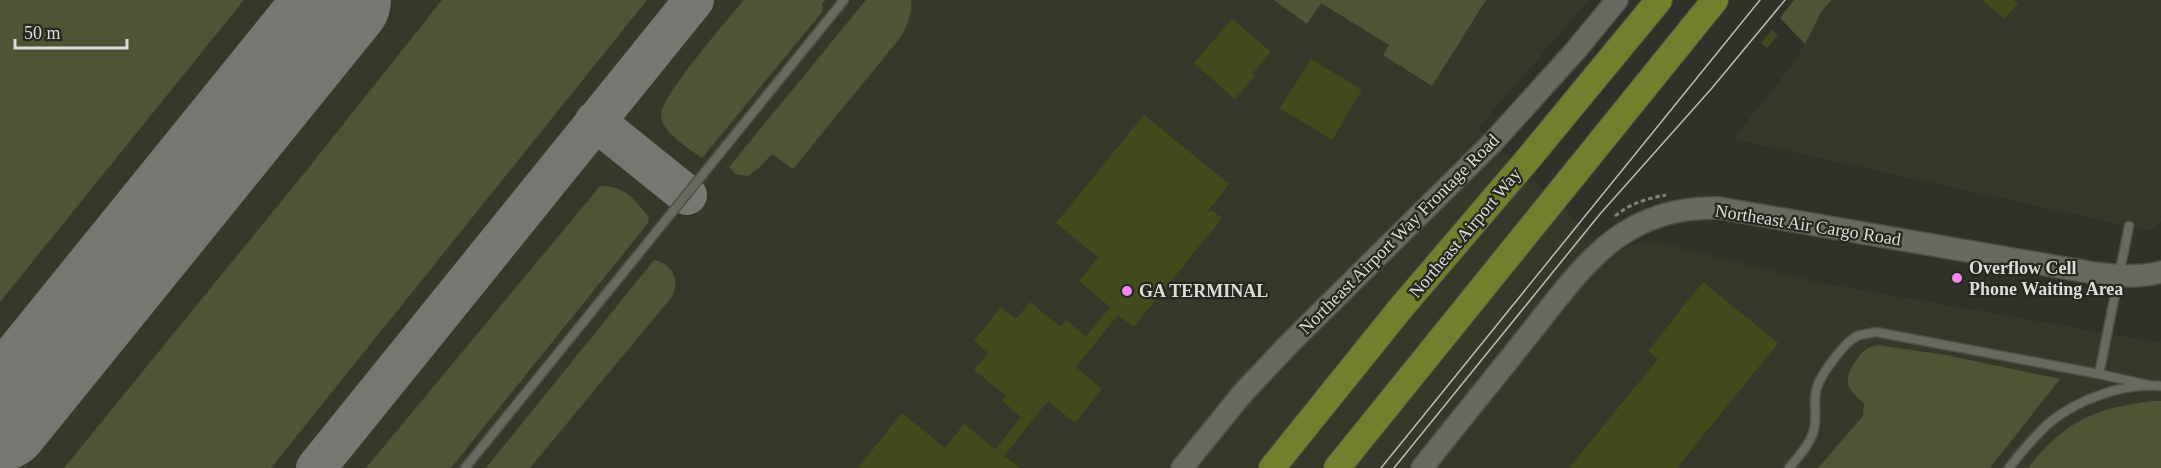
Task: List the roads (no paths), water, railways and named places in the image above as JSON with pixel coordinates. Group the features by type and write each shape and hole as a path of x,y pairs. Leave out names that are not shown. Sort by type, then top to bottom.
{"main road":[{"name":"Northeast Airport Way","path":"1272,468 1400,309 1659,0"},
{"path":"1337,468 1715,0"}],"street":[{"name":"Northeast Airport Way Frontage Road","path":"1182,468 1242,394 1288,345 1493,142 1576,50 1617,0"},
{"name":"Northeast Air Cargo Road","path":"1422,468 1572,280 1602,248 1635,226 1669,212 1686,208 1719,208 2120,277 2161,272"}],"lane":[{"path":"465,468 844,0"},
{"path":"2099,374 2129,226"},
{"path":"1789,468 1813,434 1819,379 1848,344 1864,334 1876,332 2161,386"},
{"path":"2008,468 2050,422 2073,408 2100,395 2148,385"}],"tram line":[{"path":"1381,468 1760,0"},
{"path":"1394,468 1600,214 1712,88 1785,0"}],"place":[{"name":"Overflow Cell Phone Waiting Area","path":"1957,278"},
{"name":"GA TERMINAL","path":"1127,291"}]}
